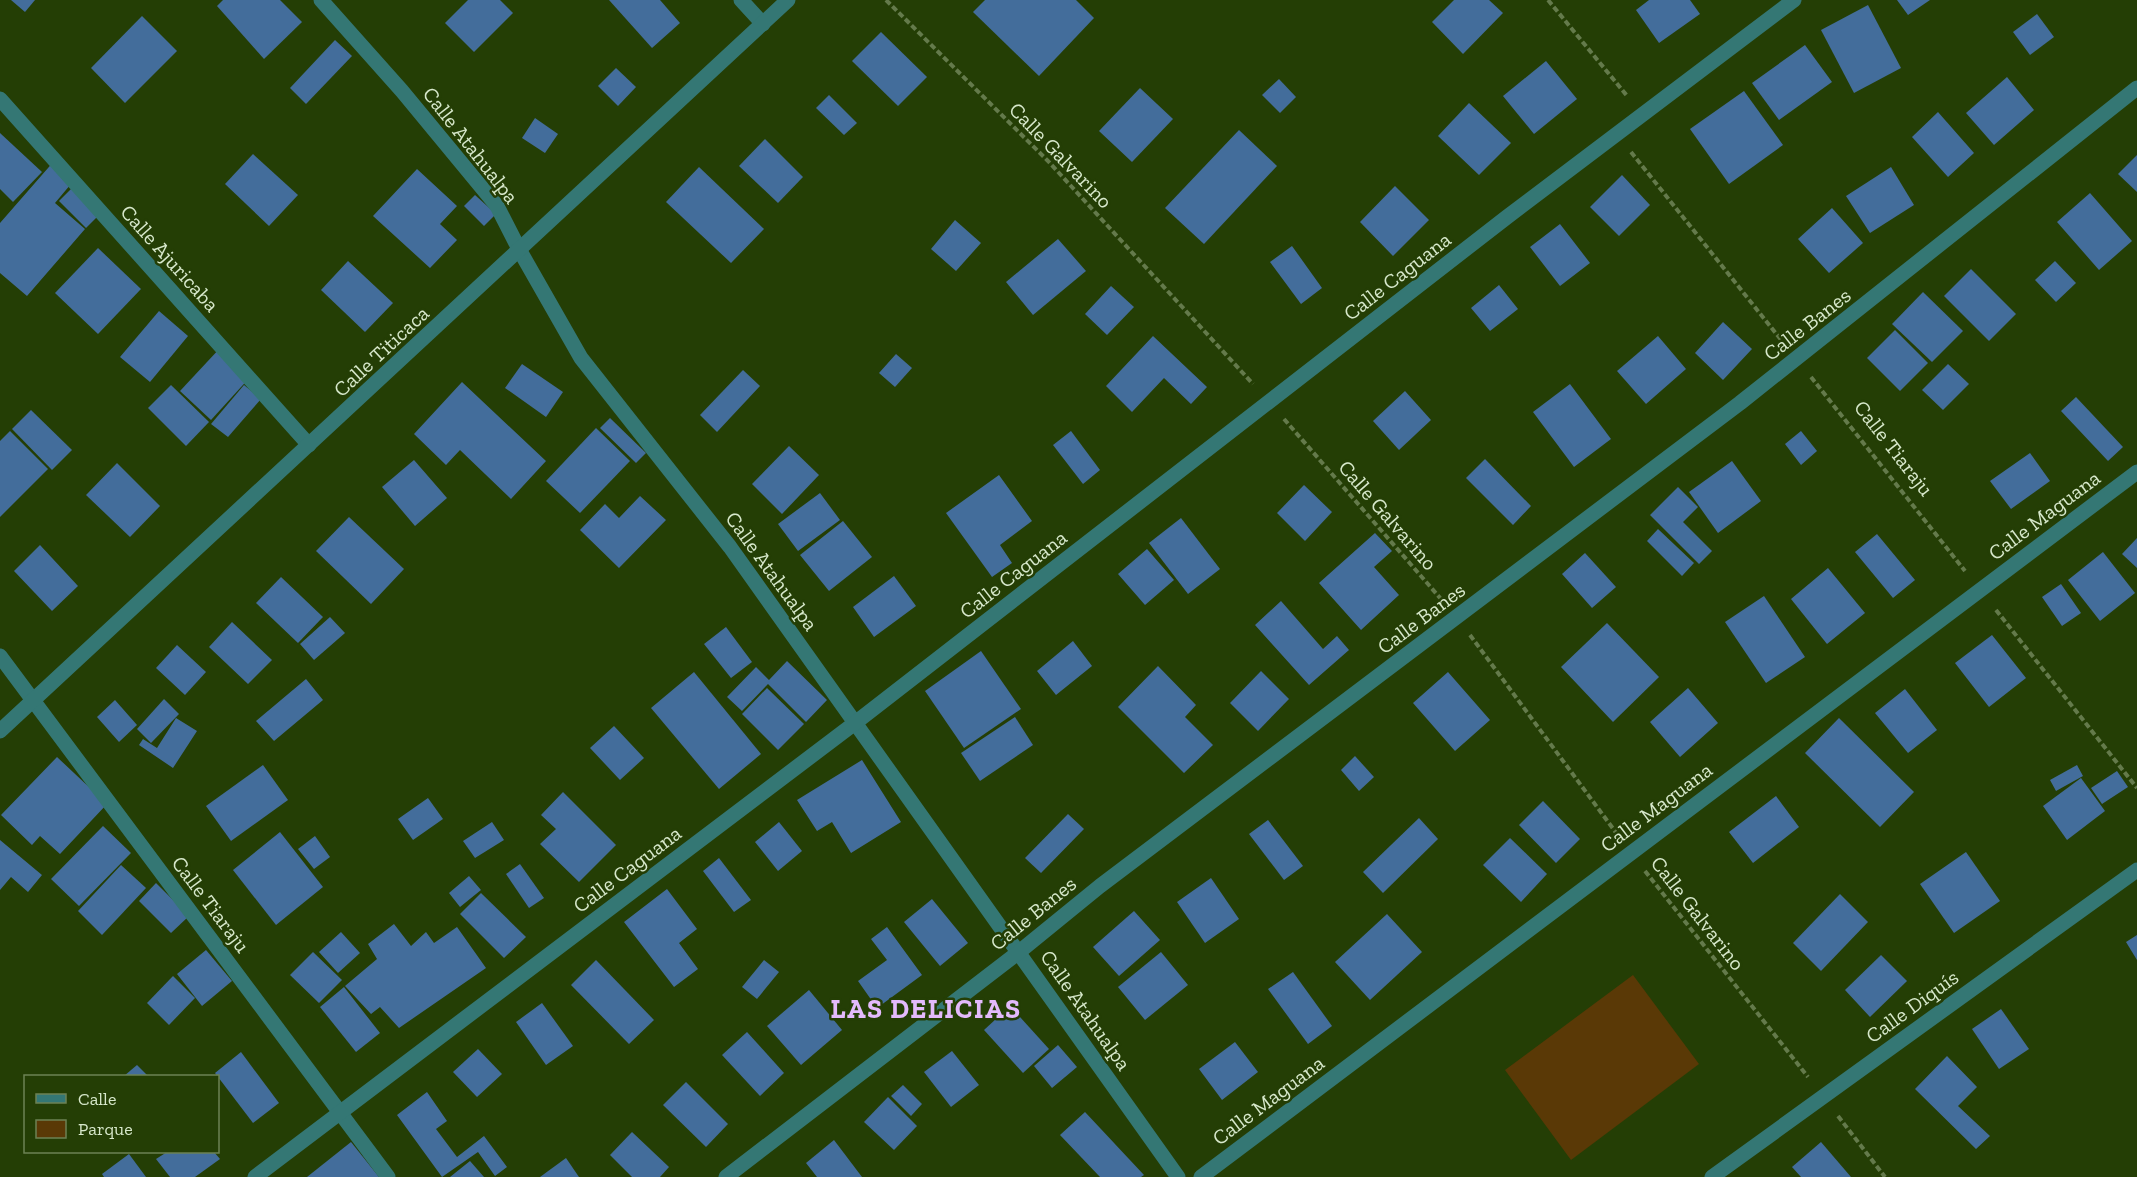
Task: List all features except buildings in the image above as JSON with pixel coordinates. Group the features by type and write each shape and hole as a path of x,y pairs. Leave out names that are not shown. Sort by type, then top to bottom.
{"street":[{"name":"Calle Atahualpa","path":"321,0 402,91 497,206 581,358 730,547 1178,1177"},
{"path":"741,0 763,24"},
{"name":"Calle Titicaca","path":"0,730 520,251 788,0"},
{"name":"Calle Caguana","path":"255,1177 855,723 1617,134 1794,0"},
{"name":"Calle Banes","path":"726,1177 1019,952 1100,886 1796,359 2137,88"},
{"name":"Calle Ajuricaba","path":"0,99 309,445"},
{"name":"Calle Maguana","path":"1201,1177 2137,472"},
{"name":"Calle Tiaraju","path":"0,656 388,1177"},
{"name":"Calle Diquís","path":"1712,1177 2137,870"}],"path":[{"name":"Calle Galvarino","path":"886,0 1048,161 1269,402 1457,617 1631,853 1886,1177"},
{"path":"1548,0 1643,115"},
{"name":"Calle Tiaraju","path":"1617,134 2137,788"}],"green space":[{"path":"1633,975 1699,1064 1571,1160 1505,1070"}],"district":[{"name":"LAS DELICIAS","path":"926,1009"}]}
